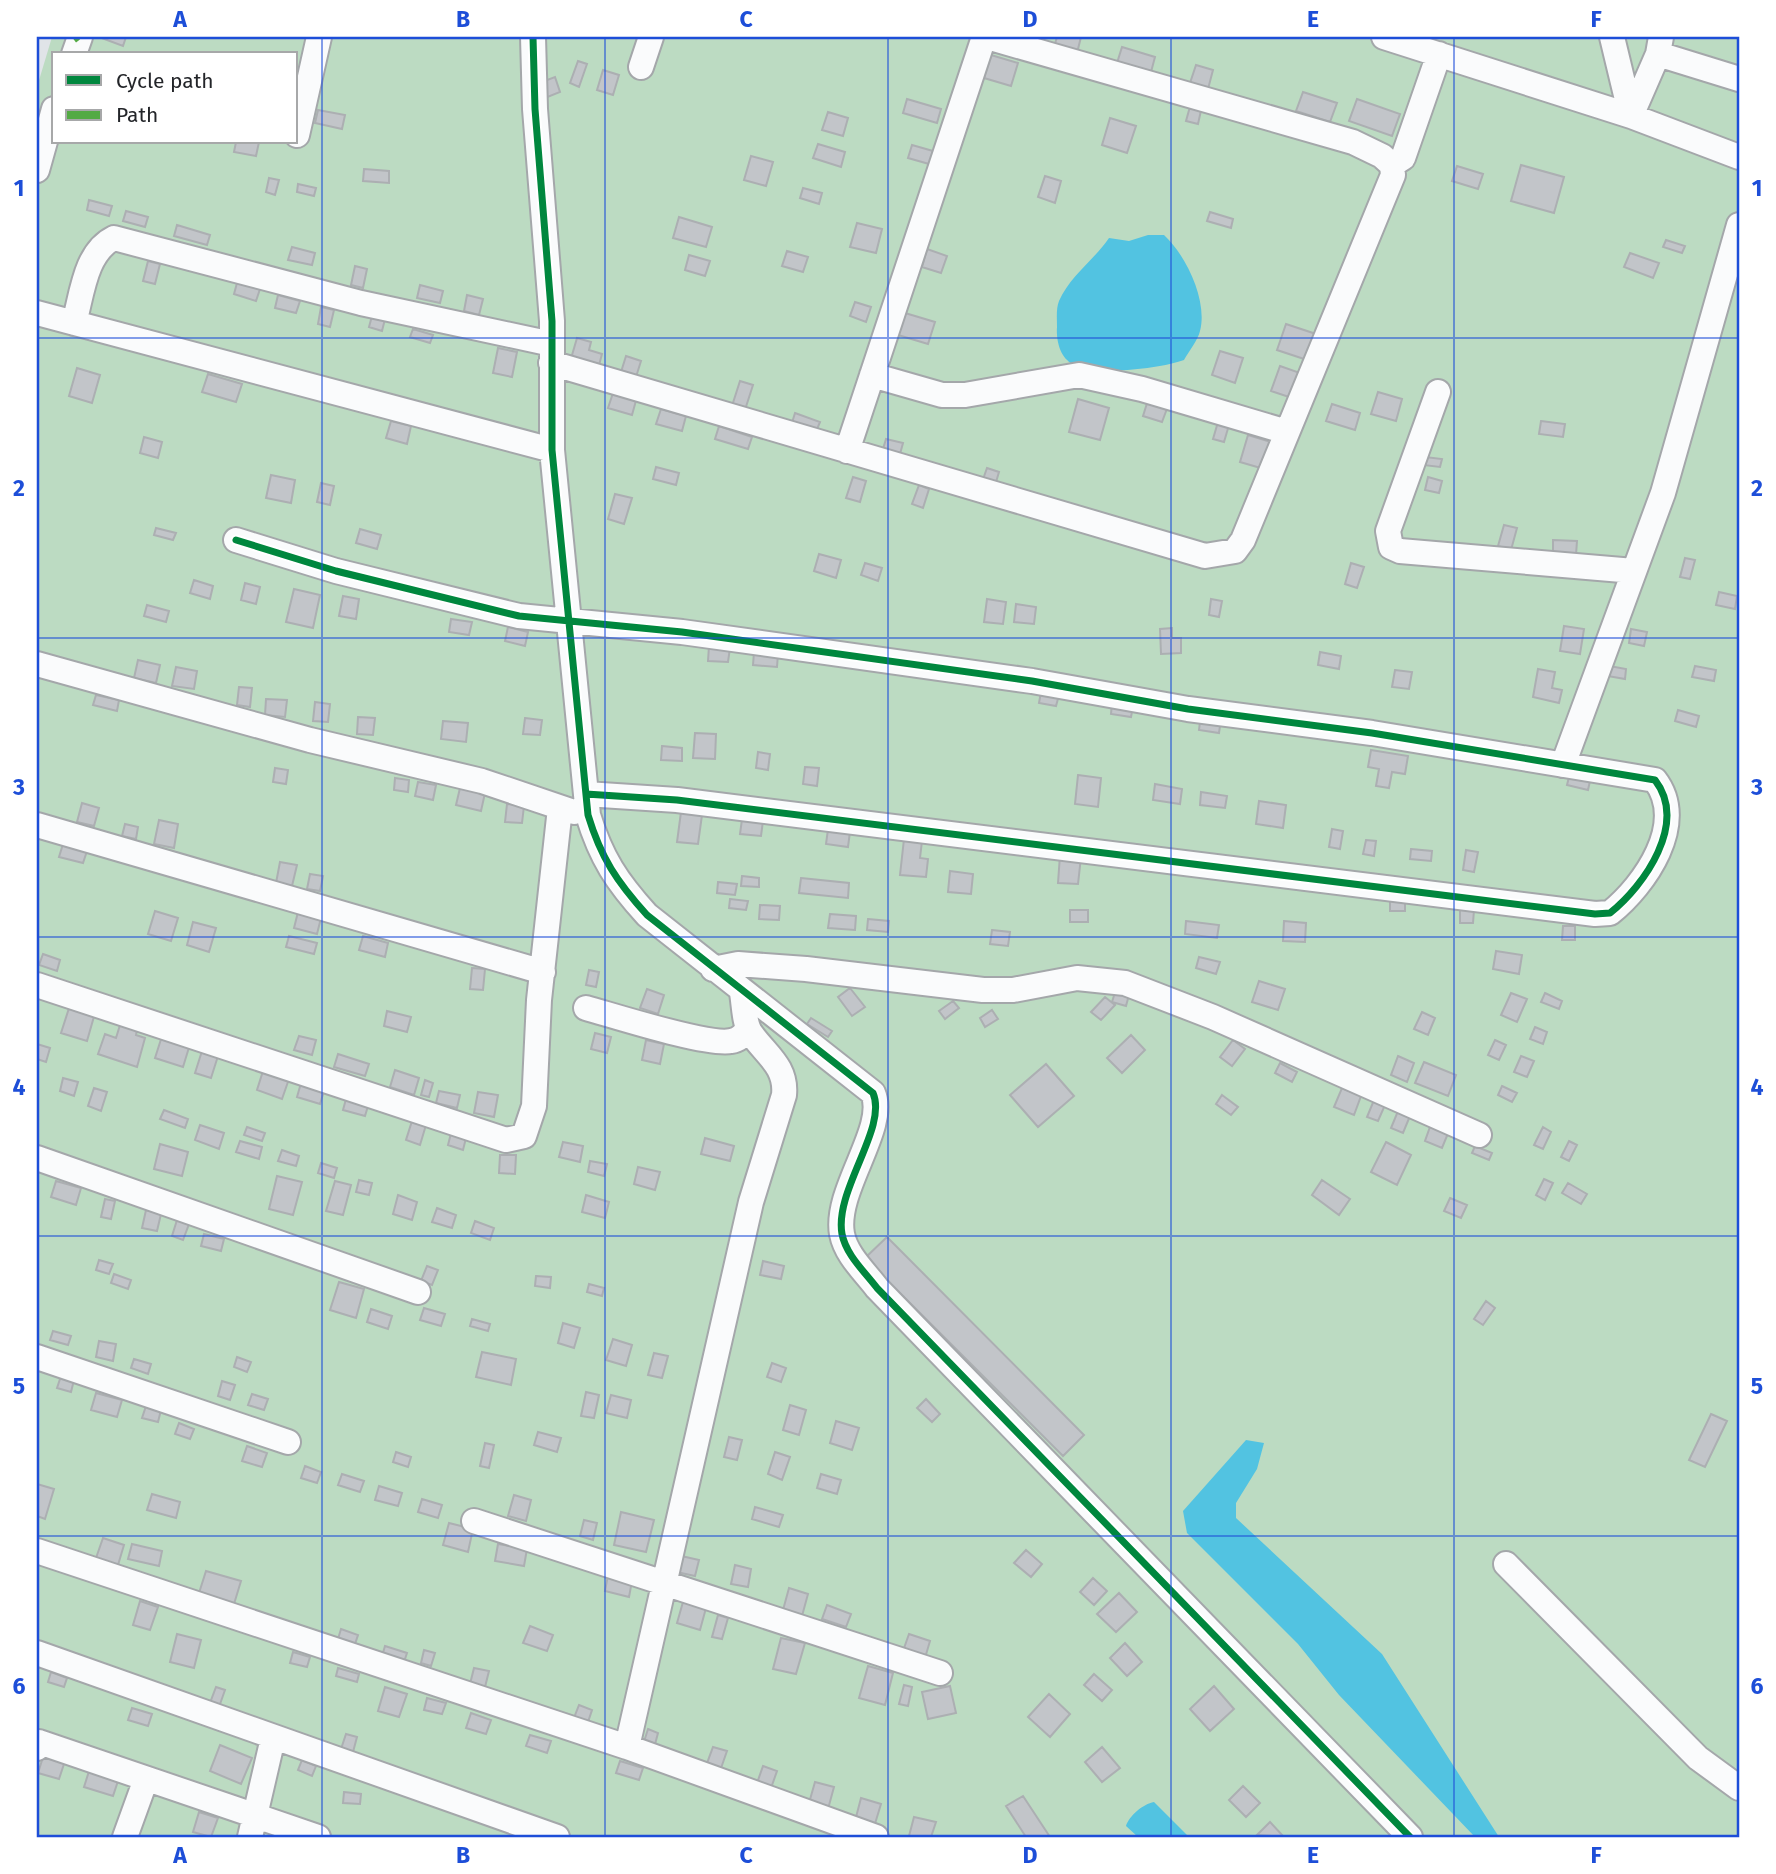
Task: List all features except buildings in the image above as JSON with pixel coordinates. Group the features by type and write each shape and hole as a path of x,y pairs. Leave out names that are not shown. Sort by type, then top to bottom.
{"street":[{"path":"298,131 319,37"},
{"path":"533,37 551,354 552,450 587,805 597,844 617,883 647,915 742,993 802,1036 873,1093 876,1114 846,1194 842,1234 849,1252 877,1288 1410,1837"},
{"path":"641,67 651,37"},
{"path":"74,323 94,256 103,244 114,238 551,354 847,451 1205,556 1218,555 1235,551 1243,540 1393,175 1392,166 1382,156 1353,142 986,37 847,451"},
{"path":"1384,37 1631,116 1739,157"},
{"path":"1612,37 1631,116"},
{"path":"1631,116 1660,45 1739,79"},
{"path":"1392,166 1402,158 1439,54"},
{"path":"37,170 52,116"},
{"path":"1563,765 1663,493 1739,225"},
{"path":"37,313 552,450"},
{"path":"872,375 942,395 1006,389 1079,375 1142,389 1287,432"},
{"path":"1438,392 1388,531 1391,547 1400,551 1634,571"},
{"path":"37,664 310,740 482,781 560,808 587,805 718,805 1464,900 1595,914 1610,913 1650,872 1662,839 1666,794 1655,780 1373,733 1188,709 1032,681 682,632 519,616 336,571 236,540"},
{"path":"37,985 506,1140 524,1136 530,1124 560,808"},
{"path":"37,825 543,972"},
{"path":"713,969 738,964 806,969 983,990 1013,990 1077,978 1125,983 1213,1017 1479,1135"},
{"path":"627,1747 751,1202 784,1095 785,1082 782,1072 748,1029 742,993"},
{"path":"586,1008 707,1040 728,1042 738,1039 748,1029"},
{"path":"37,1158 418,1292"},
{"path":"37,1357 288,1442"},
{"path":"474,1521 940,1673"},
{"path":"37,1551 627,1747 876,1837"},
{"path":"1506,1563 1698,1758 1739,1788"},
{"path":"37,1653 557,1837"},
{"path":"253,1827 273,1738"},
{"path":"37,1748 39,1742 146,1779 253,1827 318,1837"},
{"path":"125,1837 146,1779"}],"green space":[{"path":"52,37 1739,37 1739,1837 37,1837 37,87"}],"water":[{"path":"1148,235 1164,235 1180,254 1193,279 1202,319 1195,342 1184,360 1159,366 1097,370 1073,364 1062,353 1057,337 1057,307 1064,292 1109,238 1129,241"},
{"path":"1246,1440 1264,1443 1257,1469 1236,1503 1236,1518 1382,1654 1499,1837 1475,1837 1339,1695 1298,1644 1187,1533 1183,1511"},
{"path":"1154,1802 1189,1837 1138,1837 1126,1826 1137,1811"}],"marked path":[{"path":"75,37 78,41"}],"cycle path":[{"path":"533,37 535,109 552,321 552,450 588,815 604,857 627,892 647,915 873,1093 876,1107 873,1124 846,1198 842,1234 852,1256 877,1288 1410,1837"},
{"path":"236,540 336,571 519,616 682,632 1032,681 1188,709 1372,733 1655,780 1664,797 1667,815 1658,852 1648,870 1610,913 1595,914 677,800 586,794"}]}
